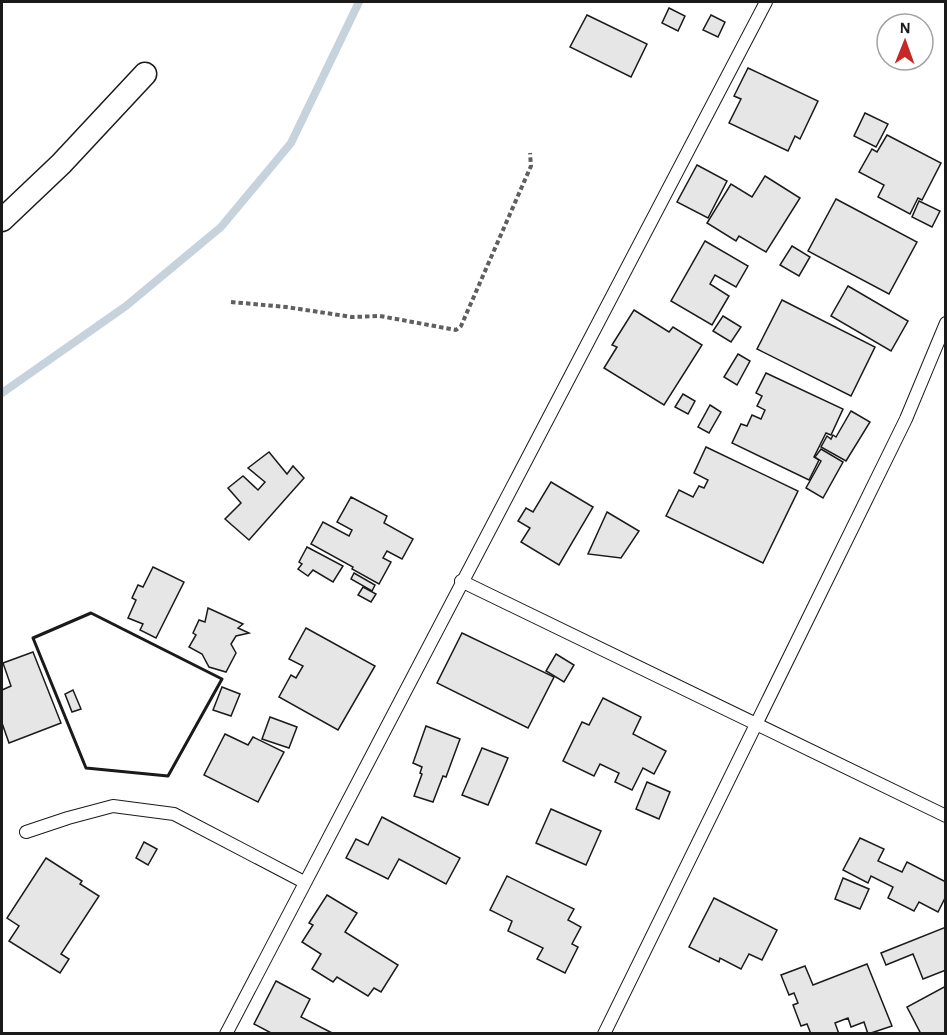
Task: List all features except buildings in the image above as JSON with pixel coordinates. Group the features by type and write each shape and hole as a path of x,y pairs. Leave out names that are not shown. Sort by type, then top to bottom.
{"street":[{"path":"2,220 61,164 144,74"}],"lane":[{"path":"226,1034 461,581 766,2"},
{"path":"604,1034 906,419 945,323"},
{"path":"461,581 945,816"},
{"path":"26,832 113,806 174,814 304,882"}],"path":[{"path":"231,302 286,307 352,317 380,316 456,330 461,326 531,166 530,153"}],"waterway":[{"path":"2,393 126,306 221,227 291,143 359,2"}],"wall":[{"path":"91,613 222,679 168,776 86,768 33,638 91,613"}]}
